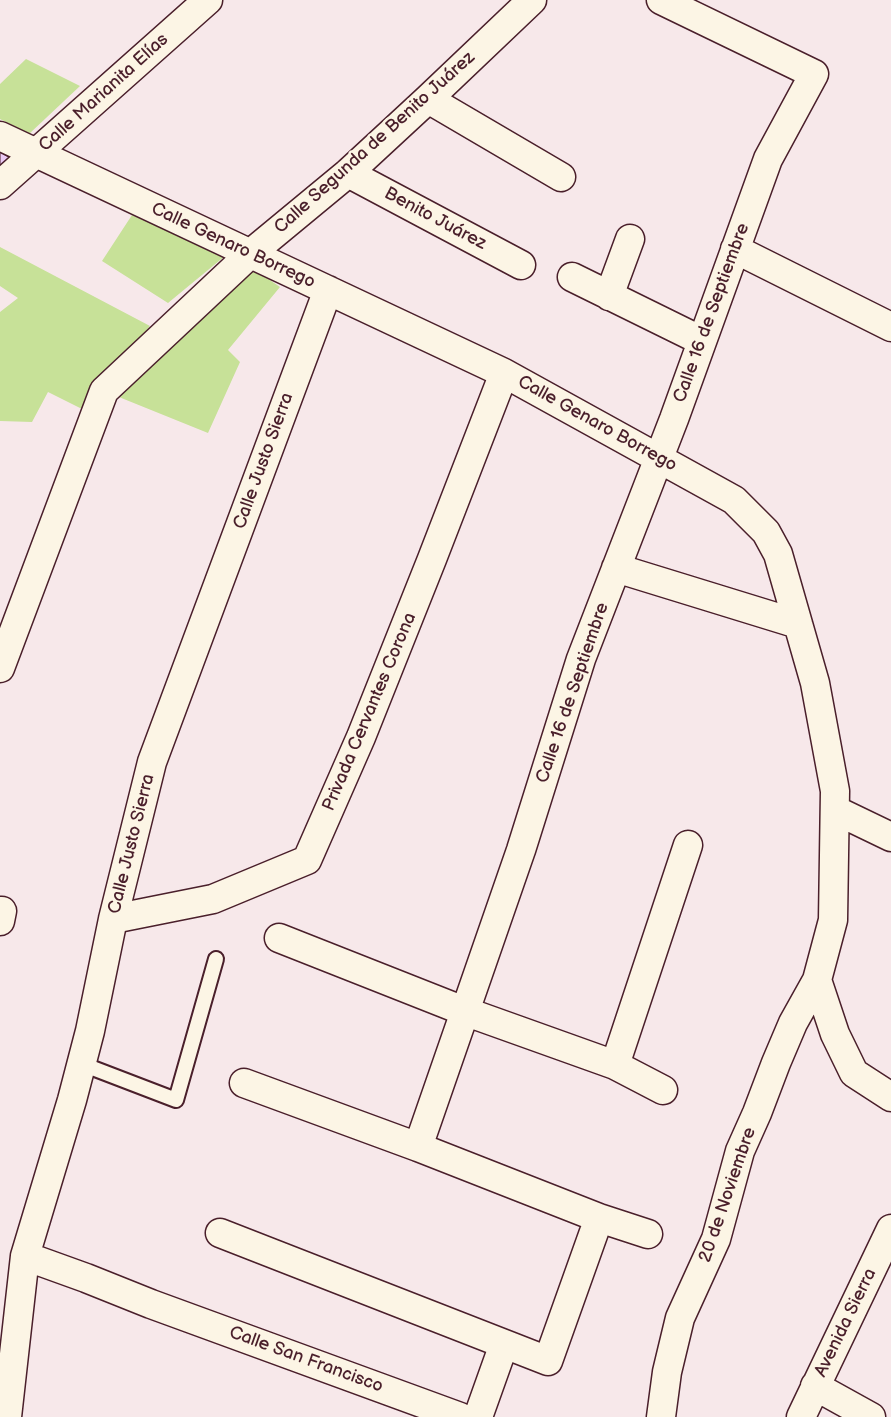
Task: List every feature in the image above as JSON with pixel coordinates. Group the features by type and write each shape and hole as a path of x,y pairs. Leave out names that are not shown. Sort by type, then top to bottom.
{"street":[{"name":"Calle Marianita Elías","path":"0,185 208,0"},
{"name":"Calle Segunda de Benito Juárez","path":"0,668 104,391 250,254 348,173 532,0"},
{"name":"Calle 16 de Septiembre","path":"418,1147 520,850 581,659 659,458 768,159 814,74 661,0"},
{"path":"428,99 561,177"},
{"name":"Calle Genaro Borrego","path":"0,136 504,373 734,500 766,532 778,554 815,683 835,791 833,920 817,980"},
{"name":"Benito Juárez","path":"348,173 521,265"},
{"path":"609,296 630,239"},
{"path":"736,249 891,328"},
{"path":"572,278 702,341"},
{"name":"Calle Justo Sierra","path":"8,1417 25,1256 82,1064 113,919 152,762 328,290"},
{"name":"Privada Cervantes Corona","path":"113,919 213,898 307,860 361,737 504,373"},
{"path":"616,568 798,624"},
{"path":"834,810 891,837"},
{"path":"615,1065 688,845"},
{"path":"279,938 464,1011 615,1065 663,1090"},
{"path":"817,980 835,1034 854,1073 891,1097"},
{"name":"20 de Noviembre","path":"661,1417 667,1372 680,1318 716,1239 740,1152 793,1023 817,980"},
{"path":"244,1083 418,1147 599,1218 648,1234"},
{"path":"220,1233 548,1361 599,1218"},
{"name":"Avenida Sierra","path":"801,1417 891,1229"},
{"name":"Calle San Francisco","path":"25,1256 460,1417"},
{"path":"478,1417 504,1344"},
{"path":"815,1386 871,1417"}],"lane":[{"path":"82,1064 176,1100 216,959"}],"green space":[{"path":"26,59 80,86 29,134 0,119 0,84"},
{"path":"132,215 225,256 168,303 102,261"},
{"path":"0,247 150,326 86,411 48,392 32,422 0,421 0,312 18,298 0,286"},
{"path":"242,261 280,287 228,350 240,362 208,433 104,391"}],"building":[{"path":"0,152 17,162 0,179"}]}
